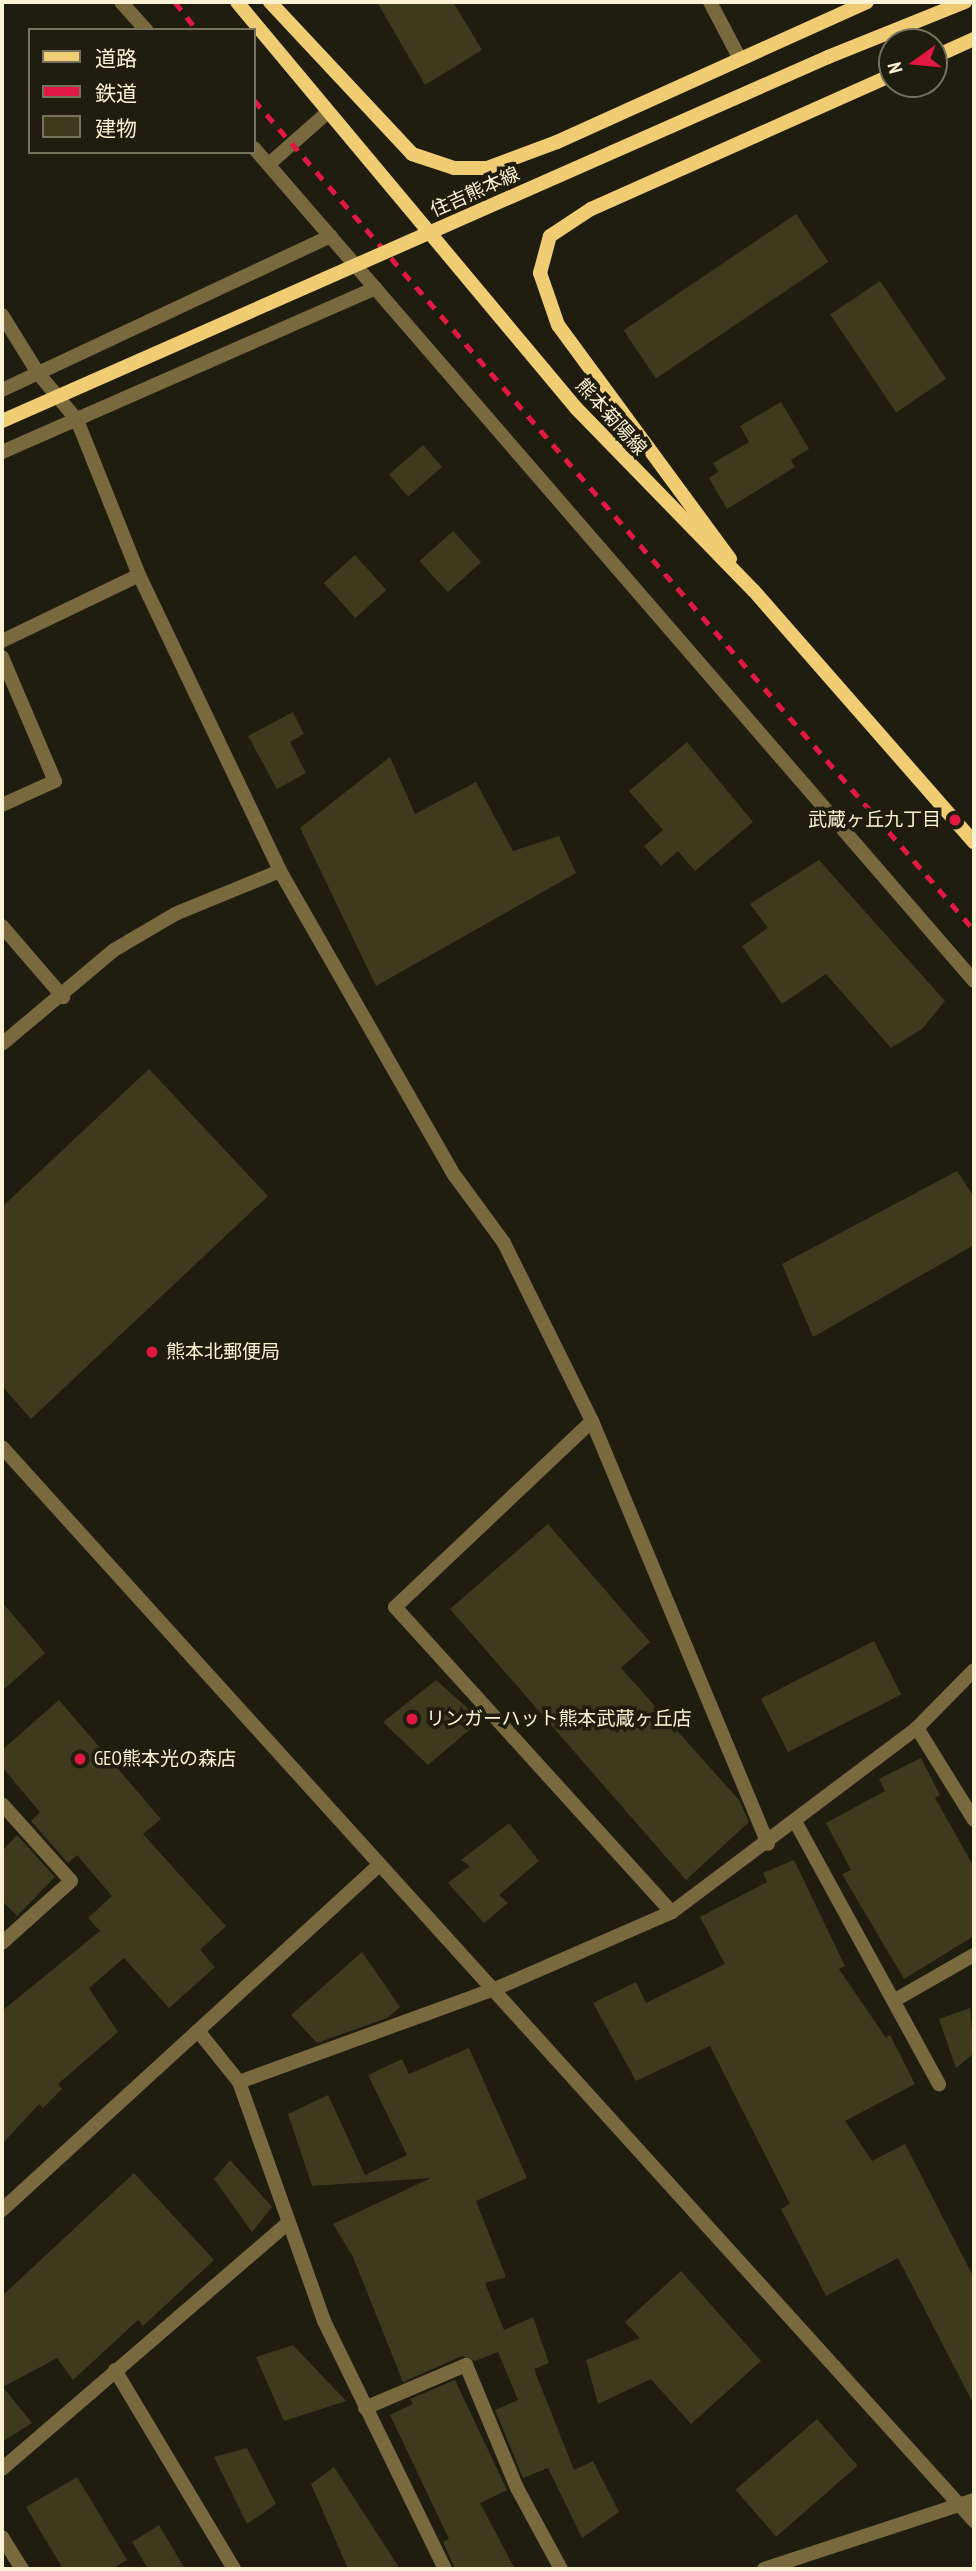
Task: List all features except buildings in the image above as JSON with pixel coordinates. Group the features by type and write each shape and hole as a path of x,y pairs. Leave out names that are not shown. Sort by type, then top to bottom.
{"main road":[{"name":"熊本菊陽線","path":"237,2 576,408 754,592 974,842"},
{"path":"270,2 412,154 454,168 487,168 522,156 867,2"},
{"name":"住吉熊本線","path":"2,421 828,57 965,2"},
{"path":"948,51 974,39"},
{"path":"754,592 558,325 540,274 550,236 590,209 878,81"}],"street":[{"path":"121,2 144,28"},
{"path":"710,2 740,59"},
{"path":"269,164 328,112"},
{"path":"256,150 974,981"},
{"path":"2,390 331,236"},
{"path":"2,452 376,288"},
{"path":"2,315 37,373 77,421 139,575 281,871 454,1176 504,1243 592,1421 768,1844"},
{"path":"2,641 139,575"},
{"path":"2,657 55,781 2,805"},
{"path":"2,1044 63,997 114,950 174,914 281,871"},
{"path":"2,926 63,997"},
{"path":"592,1421 395,1607 672,1912"},
{"path":"2,1447 379,1866 967,2502 974,2521"},
{"path":"239,2082 495,1989 672,1912 768,1844 917,1728 974,1670"},
{"path":"917,1728 974,1820"},
{"path":"2,1804 71,1881 2,1943"},
{"path":"796,1822 939,2084"},
{"path":"2,2210 379,1866"},
{"path":"895,2000 974,1955"},
{"path":"199,2032 239,2082 286,2225 365,2408 445,2569"},
{"path":"2,2469 286,2225"},
{"path":"365,2408 466,2365 517,2488 561,2569"},
{"path":"115,2370 234,2569"},
{"path":"764,2569 967,2502"},
{"path":"2,2537 22,2569"}],"railway":[{"path":"175,2 195,28"},
{"path":"256,102 974,930"}],"place":[{"name":"武蔵ヶ丘九丁目","path":"955,820"},
{"name":"熊本北郵便局","path":"152,1352"},
{"name":"リンガーハット熊本武蔵ヶ丘店","path":"412,1719"},
{"name":"GEO熊本光の森店","path":"80,1759"}]}
